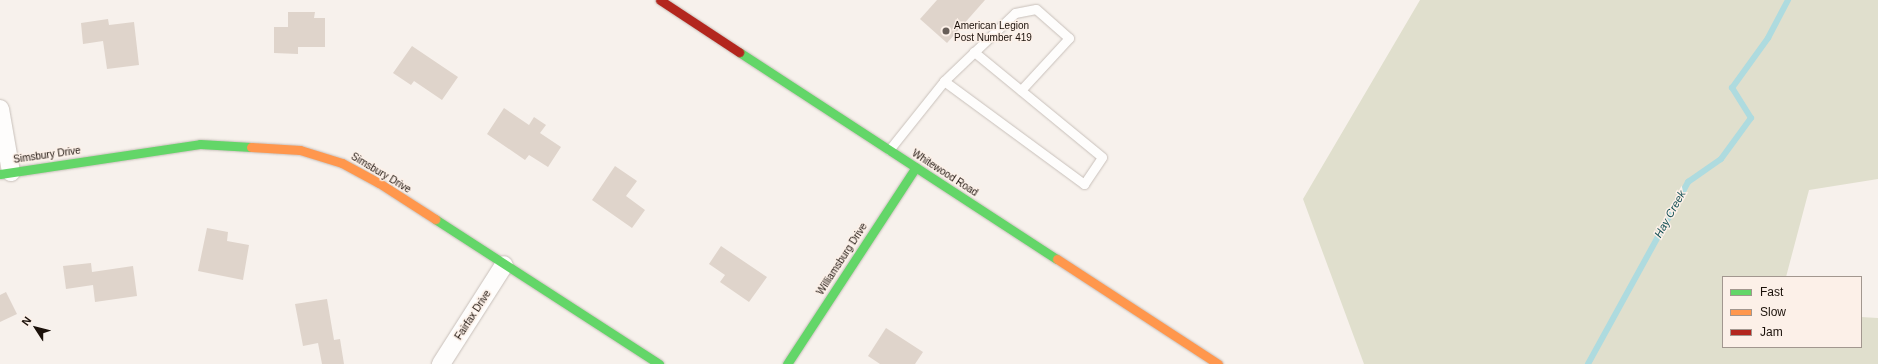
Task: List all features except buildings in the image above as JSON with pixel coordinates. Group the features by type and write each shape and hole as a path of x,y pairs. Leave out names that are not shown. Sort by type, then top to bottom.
{"street":[{"name":"Whitewood Road","path":"660,0 1218,364"},
{"path":"0,109 5,173"},
{"name":"Simsbury Drive","path":"5,173 200,144 300,150 342,163 379,183 659,364"},
{"name":"Williamsburg Drive","path":"787,364 916,167"},
{"name":"Fairfax Drive","path":"441,364 504,265"}],"lane":[{"path":"889,150 944,81 974,52 1015,13 1036,9 1069,38 1021,90"},
{"path":"944,81 1084,184 1102,157 974,52"}],"green space":[{"path":"1420,0 1878,0 1878,179 1809,190 1786,276 1722,276 1722,348 1862,348 1862,317 1878,318 1878,364 1364,364 1303,199"}],"waterway":[{"name":"Hay Creek","path":"1588,364 1688,182 1721,159 1751,118 1732,88 1768,38 1788,0"}],"traffic: fast":[{"path":"739,52 1057,259"},
{"path":"0,174 200,144 251,147"},
{"path":"787,364 916,167"},
{"path":"435,219 659,364"}],"traffic: slow":[{"path":"251,147 300,150 342,163 379,183 435,219"},
{"path":"1057,259 1218,364"}],"traffic: jam":[{"path":"660,0 739,52"}],"place":[{"name":"American Legion Post Number 419","path":"946,31"}]}
